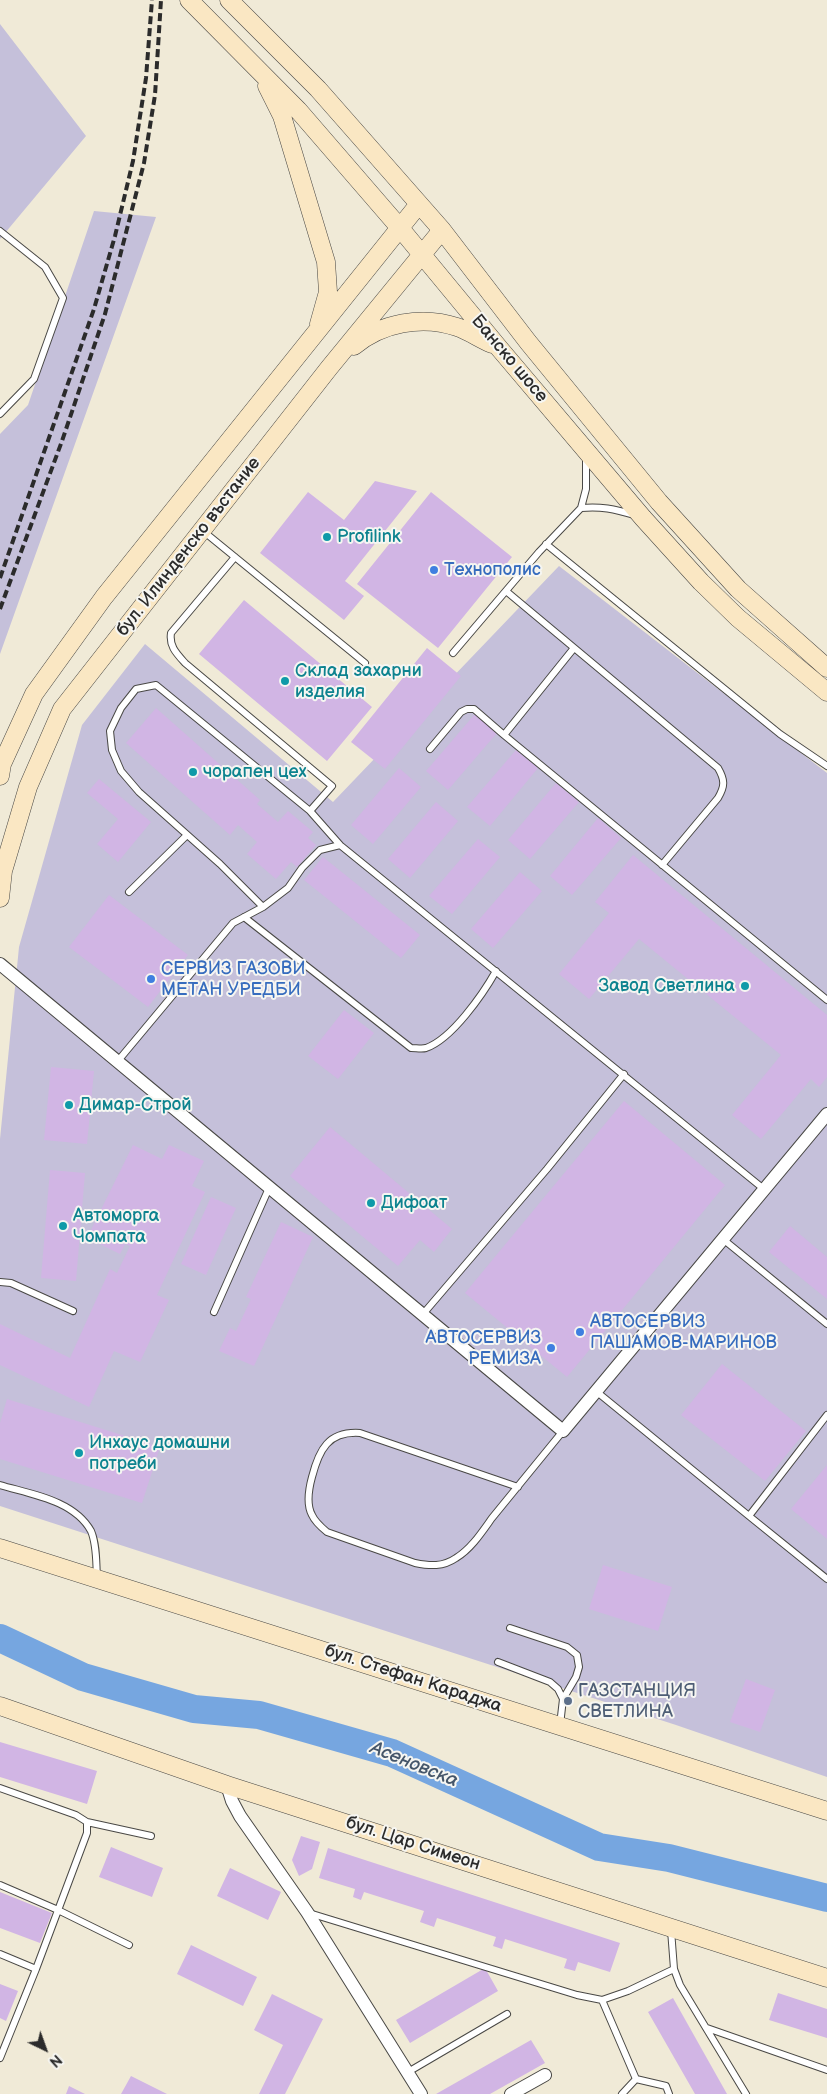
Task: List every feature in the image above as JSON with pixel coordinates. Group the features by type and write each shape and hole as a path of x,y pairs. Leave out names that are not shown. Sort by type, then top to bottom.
{"main road":[{"name":"Банско шосе","path":"189,0 298,110 422,254 643,518 701,582 738,618 827,692"},
{"name":"Банско шосе","path":"229,0 318,89 442,230 528,342 659,502 738,589 827,668"},
{"path":"260,72 282,116 326,262 328,292 317,331"},
{"name":"бул. Илинденско въстание","path":"0,776 2,764 34,694 104,597 419,204"},
{"name":"бул. Илинденско въстание","path":"0,898 3,871 28,787 62,709 329,368 442,230"},
{"path":"329,368 366,336 399,324 432,320 458,327 499,348"},
{"name":"бул. Стефан Караджа","path":"0,1548 827,1811"},
{"name":"бул. Цар Симеон","path":"0,1706 227,1785 671,1926 827,1978"}],"street":[{"path":"0,964 563,1431 827,1114"},
{"path":"227,1785 232,1801 240,1816 307,1912 421,2094"},
{"path":"511,2094 545,2074"}],"lane":[{"path":"0,231 45,267 63,298 34,379 0,414"},
{"path":"453,653 546,544 581,508 587,472 585,448"},
{"path":"581,508 612,508 643,518"},
{"path":"202,530 365,663"},
{"path":"546,544 780,734 827,766"},
{"path":"235,557 171,632 170,642 175,652 185,663 332,786 310,811"},
{"path":"506,591 718,768 723,776 724,786 718,798 662,865"},
{"path":"504,735 574,648"},
{"path":"263,906 220,864 186,836 139,792 121,771 112,750 110,731 121,708 136,689 156,684 310,811 340,845 765,1190"},
{"path":"430,749 461,712 467,709 474,709 827,1000"},
{"path":"129,892 186,836"},
{"path":"117,1062 232,923 263,906 288,888 302,868 320,850 340,845"},
{"path":"244,917 411,1048 425,1048 439,1041 482,996 496,971"},
{"path":"423,1314 547,1169 624,1074"},
{"path":"214,1312 269,1188"},
{"path":"724,1240 827,1324"},
{"path":"0,1282 11,1283 73,1311"},
{"path":"597,1392 827,1579"},
{"path":"749,1516 827,1415"},
{"path":"518,1487 360,1433 346,1432 323,1447 317,1458 308,1488 311,1513 318,1524 327,1532 415,1563 429,1566 443,1565 468,1549 518,1487 563,1431"},
{"path":"0,1485 55,1501 76,1514 91,1532 96,1554 97,1579"},
{"path":"510,1628 567,1647 576,1656 579,1667 576,1677 563,1699 560,1726"},
{"path":"498,1662 550,1682 558,1689 563,1699"},
{"path":"0,1788 76,1815 87,1822 151,1836"},
{"path":"0,2057 36,1969 87,1833 87,1822"},
{"path":"0,1885 58,1910 129,1945"},
{"path":"307,1912 577,1995 602,2000 628,1991 674,1969"},
{"path":"671,1926 674,1969 680,1984 746,2094"},
{"path":"0,1954 36,1969"},
{"path":"602,2000 636,2079"},
{"path":"408,2072 507,2014"},
{"path":"707,2028 827,2070"},
{"path":"622,2094 636,2079"},
{"path":"636,2079 666,2086 669,2094"}],"shaded area":[{"path":"0,24 86,136 0,239"},
{"path":"94,211 156,217 0,654 0,434 28,405"},
{"path":"559,566 827,773 827,1777 676,1725 0,1506 0,1139 19,947 82,725 145,644 333,802"}],"building":[{"name":"Profilink","path":"375,481 417,491 345,581 364,596 344,620 260,553 308,492 344,520"},
{"name":"Технополис","path":"431,492 512,557 438,648 357,584"},
{"name":"Склад захарни изделия","path":"244,600 372,707 327,761 199,654"},
{"path":"427,648 461,676 385,769 351,742"},
{"name":"чорапен цех","path":"156,708 260,800 257,804 278,822 288,811 313,832 308,838 316,845 297,867 291,862 276,879 247,854 257,842 238,825 230,835 126,743"},
{"path":"475,714 497,733 448,790 426,771"},
{"path":"516,750 538,768 490,826 467,807"},
{"path":"399,768 421,787 373,844 351,825"},
{"path":"99,779 151,822 118,862 97,844 118,819 87,793"},
{"path":"556,783 579,802 530,859 508,840"},
{"path":"436,802 458,821 410,878 388,859"},
{"path":"598,818 621,838 572,895 550,876"},
{"path":"478,839 500,857 452,914 429,896"},
{"name":"Завод Светлина","path":"633,855 827,1015 827,1077 819,1087 811,1079 761,1139 732,1115 781,1055 639,939 589,999 559,974 609,913 595,902"},
{"path":"323,857 420,935 401,958 304,880"},
{"path":"520,872 542,891 493,948 471,929"},
{"path":"109,895 188,955 148,1007 69,947"},
{"path":"344,1010 374,1033 338,1079 308,1056"},
{"name":"Димар-Строй","path":"51,1067 94,1071 87,1144 44,1140"},
{"path":"624,1101 725,1185 567,1377 465,1293"},
{"name":"Дифоат","path":"330,1127 452,1229 434,1252 420,1240 398,1266 290,1176"},
{"path":"133,1145 162,1159 169,1145 204,1161 192,1186 205,1192 157,1295 169,1300 140,1362 114,1351 89,1407 0,1365 0,1324 70,1358 110,1269 117,1273 130,1246 125,1244 120,1254 87,1238"},
{"name":"Автоморга Чомпата","path":"50,1170 85,1173 76,1281 41,1278"},
{"path":"211,1197 236,1208 206,1275 181,1264"},
{"path":"281,1222 313,1237 254,1366 219,1351 230,1328 236,1331 251,1299 246,1297"},
{"path":"790,1226 827,1257 827,1299 769,1252"},
{"path":"722,1364 806,1431 765,1481 681,1415"},
{"name":"Инхаус домашни потреби","path":"7,1399 160,1447 142,1503 0,1459 0,1423"},
{"path":"827,1465 827,1539 791,1509"},
{"path":"603,1565 672,1587 658,1631 589,1609"},
{"path":"746,1679 775,1690 760,1732 730,1722"},
{"path":"0,1742 97,1771 87,1804 0,1777"},
{"path":"301,1836 320,1842 312,1869 299,1876 292,1860"},
{"path":"111,1847 163,1868 152,1897 99,1877"},
{"path":"328,1848 620,1943 610,1972 578,1962 575,1971 564,1968 567,1959 505,1939 502,1949 493,1946 496,1937 437,1918 434,1927 420,1922 424,1911 364,1892 361,1900 353,1897 355,1889 319,1878"},
{"path":"230,1868 281,1892 268,1920 217,1896"},
{"path":"0,1892 52,1913 40,1943 0,1928"},
{"path":"191,1945 257,1977 243,2006 177,1974"},
{"path":"485,1968 498,1991 410,2043 396,2020"},
{"path":"0,1984 18,1991 6,2021 0,2018"},
{"path":"778,1993 827,2009 827,2038 769,2020"},
{"path":"272,1994 323,2019 285,2094 259,2094 283,2045 254,2030"},
{"path":"673,1998 727,2094 695,2094 648,2012"},
{"path":"531,2040 545,2063 490,2094 436,2094"},
{"path":"131,2076 167,2094 121,2094"},
{"path":"69,2086 85,2094 66,2094"}],"waterway":[{"name":"Асеновска","path":"0,1638 83,1677 194,1709 259,1715 392,1753 599,1847 669,1858 827,1898"}],"railway":[{"path":"0,578 94,309 115,236 133,161 146,78 152,0"},
{"path":"0,609 62,441 105,314 144,163 155,95 161,0"}],"place":[{"name":"Profilink","path":"327,537"},
{"name":"Технополис","path":"434,570"},
{"name":"Склад захарни изделия","path":"285,681"},
{"name":"чорапен цех","path":"193,772"},
{"name":"СЕРВИЗ ГАЗОВИ МЕТАН УРЕДБИ","path":"151,979"},
{"name":"Завод Светлина","path":"745,986"},
{"name":"Димар-Строй","path":"69,1105"},
{"name":"Дифоат","path":"371,1203"},
{"name":"Автоморга Чомпата","path":"63,1226"},
{"name":"АВТОСЕРВИЗ ПАШАМОВ-МАРИНОВ","path":"580,1332"},
{"name":"АВТОСЕРВИЗ РЕМИЗА","path":"551,1348"},
{"name":"Инхаус домашни потреби","path":"79,1453"},
{"name":"ГАЗСТАНЦИЯ СВЕТЛИНА","path":"568,1701"}]}
